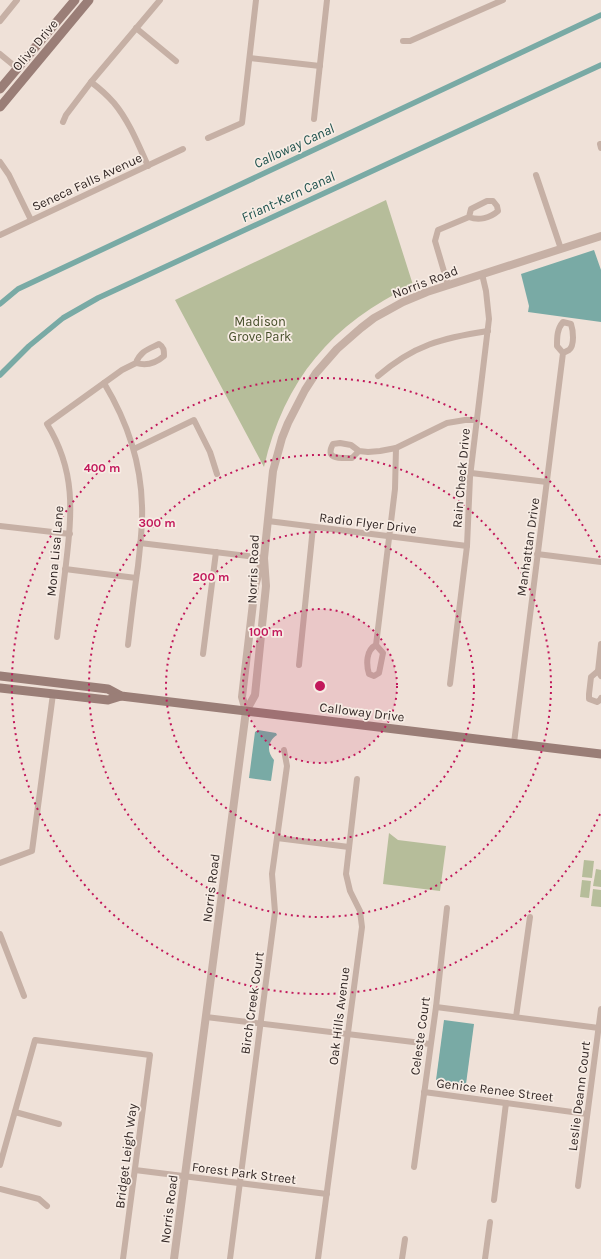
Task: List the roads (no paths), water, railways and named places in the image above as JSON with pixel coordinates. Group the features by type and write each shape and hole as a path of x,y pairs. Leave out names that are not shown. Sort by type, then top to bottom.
{"main road":[{"name":"Olive Drive","path":"0,89 75,0"},
{"name":"Olive Drive","path":"0,106 90,0"},
{"path":"0,106 0,99 18,76 19,72 17,68"},
{"name":"Calloway Drive","path":"0,676 108,689 121,696 601,754"},
{"name":"Calloway Drive","path":"0,688 108,700 121,696"},
{"path":"53,694 61,690 94,693 104,689"}],"street":[{"path":"0,21 17,0"},
{"path":"63,122 66,115 91,82 160,0"},
{"path":"208,138 242,123 256,0"},
{"path":"314,119 327,0"},
{"path":"485,0 488,7"},
{"path":"404,41 410,41 503,0"},
{"path":"136,28 176,61"},
{"path":"0,54 17,68"},
{"path":"250,58 320,66"},
{"path":"91,82 106,94 121,112 148,166"},
{"name":"Seneca Falls Avenue","path":"0,235 183,149"},
{"path":"0,162 10,175 31,220"},
{"path":"536,176 561,249"},
{"path":"448,285 434,241 438,230 469,217"},
{"name":"Norris Road","path":"174,1259 246,711 255,695 266,586 264,558 274,471 282,438 297,404 316,373 340,346 374,318 410,298 601,236"},
{"name":"Rain Check Drive","path":"450,684 467,546 471,473 488,331 488,304 482,274"},
{"name":"Manhattan Drive","path":"514,743 563,353 557,346 559,326 563,322 567,322 571,324 573,329 572,346 569,350 563,353"},
{"path":"378,376 400,358 424,346 450,337 488,331"},
{"path":"128,645 140,543 142,494 139,470 134,449 121,414 104,383 122,370 136,363 143,365 160,360 164,356 162,346 159,344 142,352 136,363"},
{"name":"Mona Lisa Lane","path":"57,637 70,534 71,510 69,484 61,454 47,424 104,383"},
{"path":"134,449 194,420 210,452 217,474"},
{"path":"359,451 368,452 396,448 447,423 477,420"},
{"path":"376,645 395,489 396,448"},
{"path":"471,473 547,482"},
{"name":"Radio Flyer Drive","path":"268,522 467,546"},
{"path":"0,526 70,534"},
{"path":"298,664 314,527"},
{"path":"140,543 264,558 255,586 242,697 246,711"},
{"path":"203,654 216,552"},
{"path":"537,554 601,562"},
{"path":"65,569 136,578"},
{"path":"601,644 599,674 591,677 589,694 590,699 593,701 597,702 601,698"},
{"path":"0,863 32,851 53,694"},
{"name":"Birch Creek Court","path":"230,1259 275,912 272,874 286,766 284,750"},
{"name":"Oak Hills Avenue","path":"318,1259 362,927 360,911 347,883 346,866 357,779"},
{"path":"277,838 348,847"},
{"name":"Celeste Court","path":"414,1166 436,1007 447,908"},
{"path":"516,1017 530,917"},
{"path":"0,934 24,996"},
{"path":"436,1007 598,1028"},
{"name":"Leslie Deann Court","path":"578,1186 601,1009"},
{"path":"206,1017 430,1044"},
{"name":"Bridget Leigh Way","path":"15,1112 34,1040 150,1055 123,1259"},
{"path":"594,1064 601,1065"},
{"name":"Genice Renee Street","path":"424,1092 587,1114"},
{"path":"494,1200 506,1103"},
{"path":"0,1165 15,1112 59,1124"},
{"name":"Forest Park Street","path":"135,1170 327,1194"},
{"path":"0,1188 39,1199 47,1206"},
{"path":"485,1259 490,1222"},
{"path":"402,1259 405,1239"}],"water":[{"path":"594,250 601,270 601,322 528,312 529,306 521,274"},
{"path":"258,730 276,733 277,735 274,737 269,746 271,757 274,760 271,781 249,778 255,732"},
{"path":"444,1020 474,1024 466,1084 436,1080"}],"waterway":[{"name":"Calloway Canal","path":"0,304 18,289 601,15"},
{"name":"Friant-Kern Canal","path":"0,375 29,346 63,318 98,298 601,65"}],"park label":[{"name":"Madison Grove Park","path":"260,328"}]}
